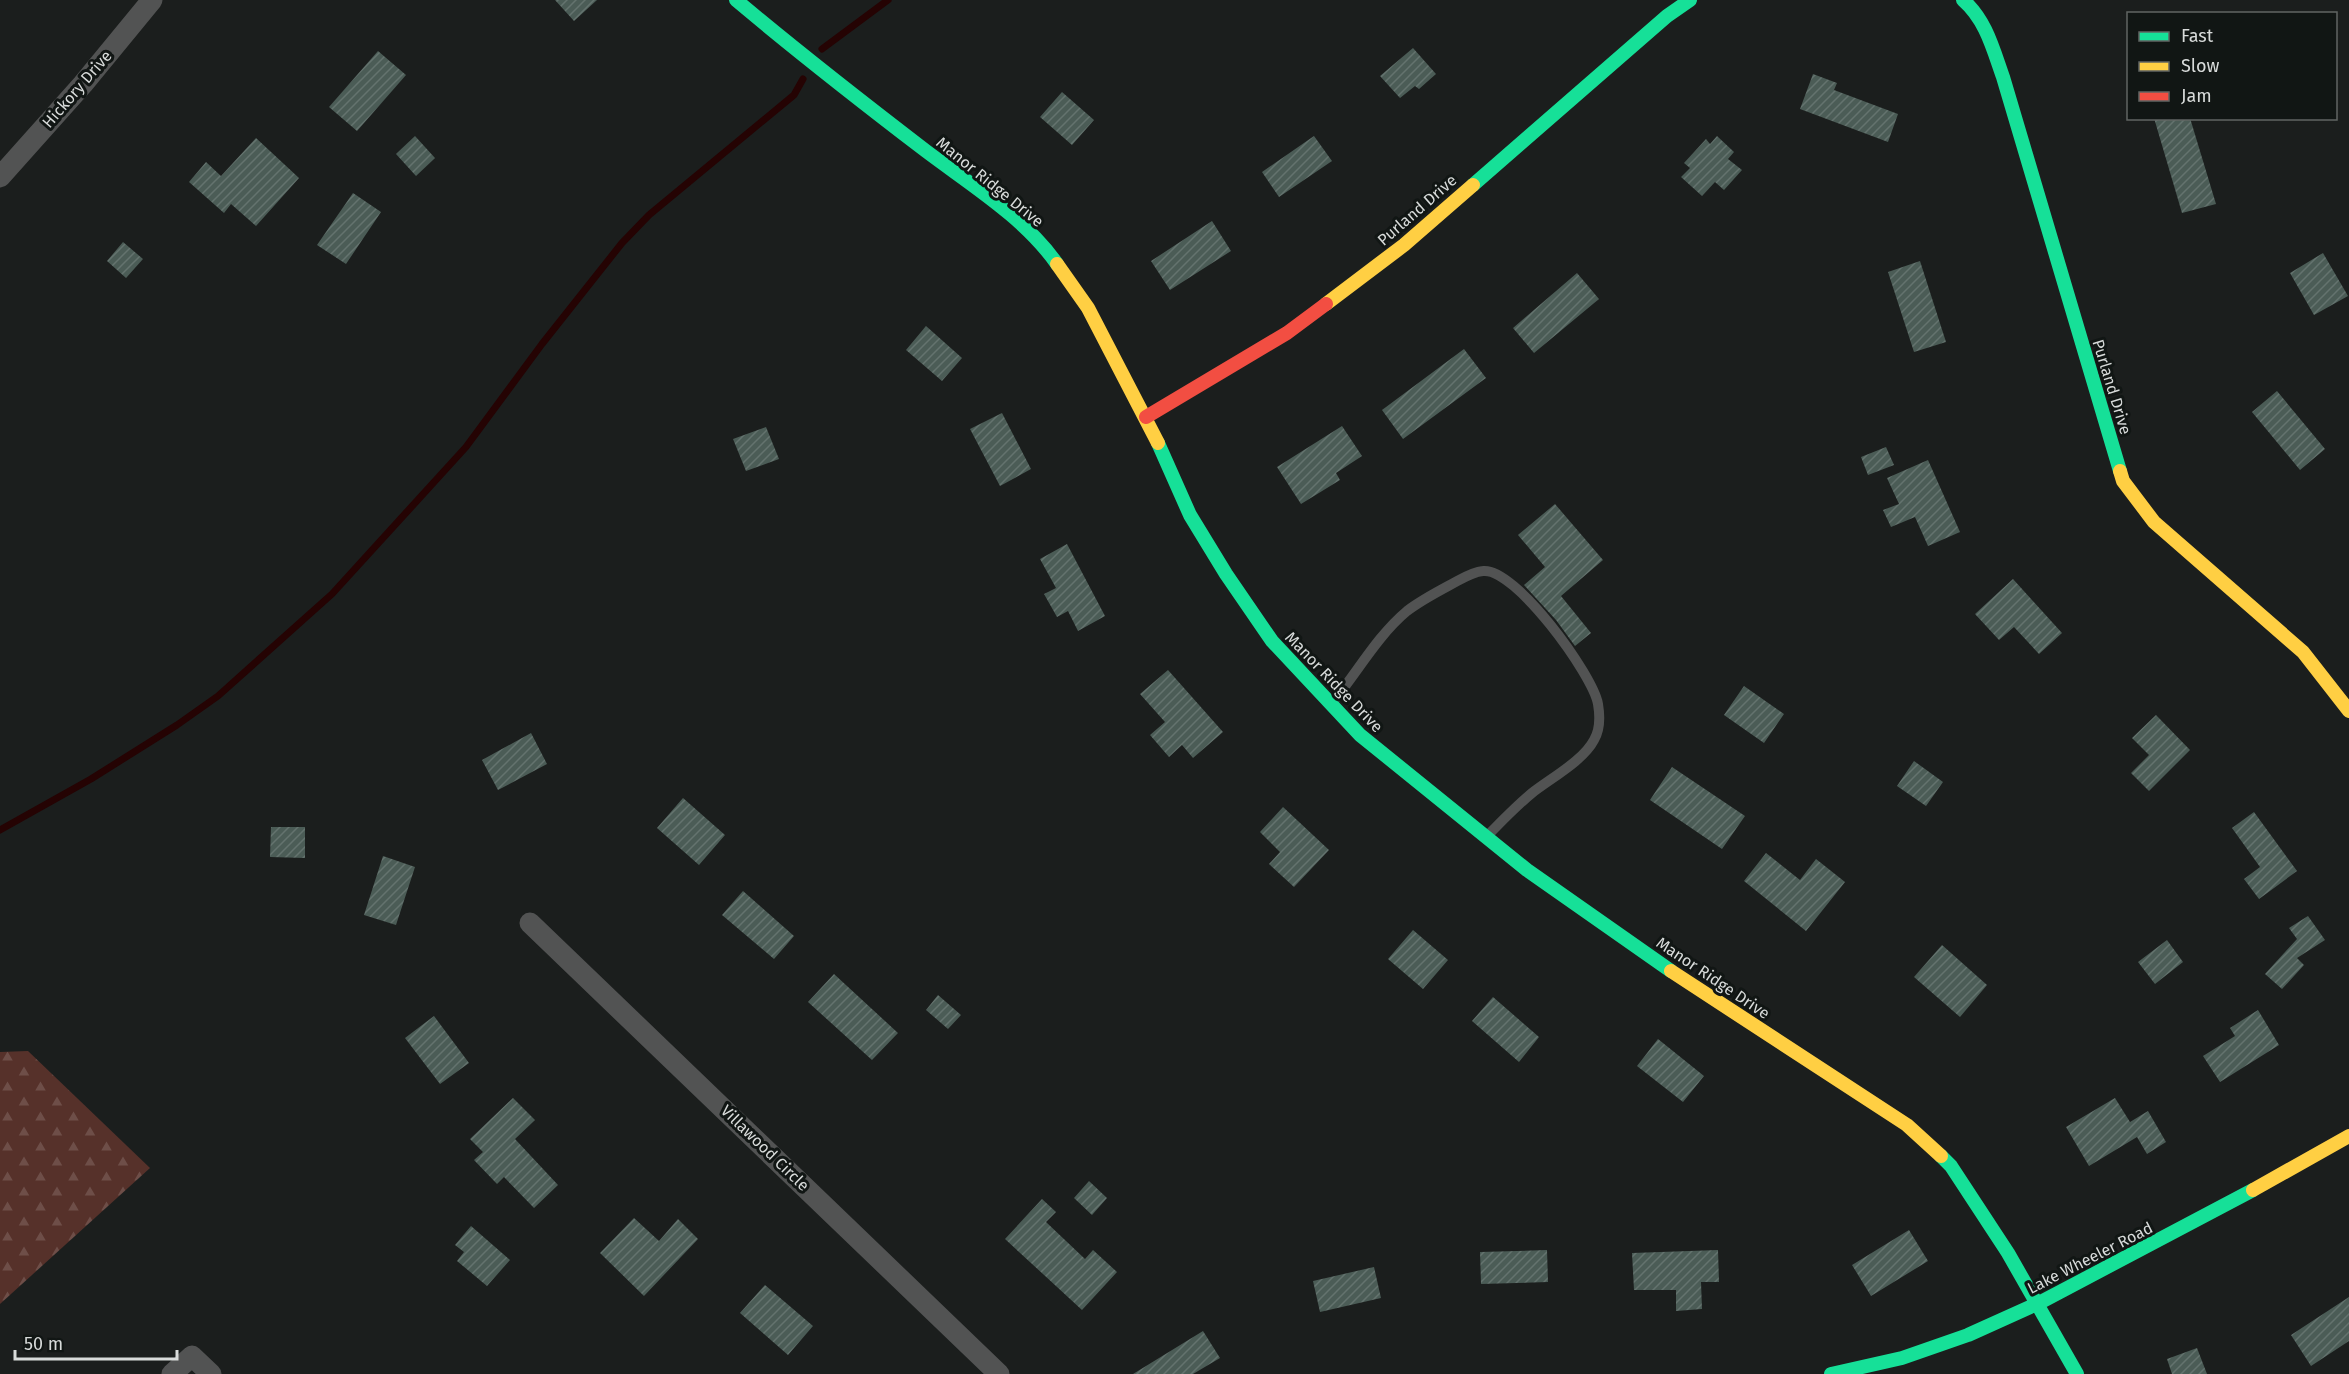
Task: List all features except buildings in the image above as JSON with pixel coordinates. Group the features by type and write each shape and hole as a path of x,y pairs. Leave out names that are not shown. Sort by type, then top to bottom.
{"street":[{"name":"Hickory Drive","path":"0,177 83,84 152,0"},
{"name":"Manor Ridge Drive","path":"736,0 812,64 1009,214 1048,251 1088,308 1146,417 1190,515 1226,574 1272,641 1360,735 1527,870 1664,966 1907,1125 1951,1166 2038,1303 2077,1374"},
{"name":"Purland Drive","path":"1146,417 1287,333 1404,245 1667,16 1690,0"},
{"name":"Purland Drive","path":"1963,0 1970,5 1989,35 2003,77 2123,481 2154,522 2303,652 2349,711"},
{"name":"Villawood Circle","path":"530,923 999,1374"},
{"name":"Lake Wheeler Road","path":"1831,1374 1902,1358 1968,1335 2038,1303 2210,1215 2349,1136"},
{"path":"172,1374 192,1356 211,1374"}],"lane":[{"path":"1331,704 1377,643 1406,612 1433,594 1471,574 1485,570 1497,574 1511,584 1540,612 1564,642 1598,703 1599,724 1595,739 1586,751 1530,794 1486,837"}],"green space":[{"path":"28,1051 150,1168 0,1304 0,1052"}],"waterway":[{"path":"822,49 888,0"},
{"path":"0,830 91,779 177,725 218,696 332,594 466,447 542,344 622,243 649,215 794,95 803,79"}],"traffic: fast":[{"path":"736,0 854,95 996,203 1029,232 1057,264"},
{"path":"1473,185 1667,16 1690,0"},
{"path":"1963,0 1983,26 2003,77 2120,471"},
{"path":"1158,443 1190,515 1226,574 1272,641 1360,735 1527,870 1671,971"},
{"path":"1941,1156 1951,1166 2008,1253 2077,1374"},
{"path":"1831,1374 1902,1358 1968,1335 2039,1303 2253,1190"}],"traffic: slow":[{"path":"1326,304 1404,245 1473,185"},
{"path":"1057,264 1088,308 1158,443"},
{"path":"2120,471 2123,481 2154,522 2303,652 2349,711"},
{"path":"1671,971 1907,1125 1941,1156"},
{"path":"2253,1190 2349,1136"}],"traffic: jam":[{"path":"1146,417 1287,333 1326,304"}]}
